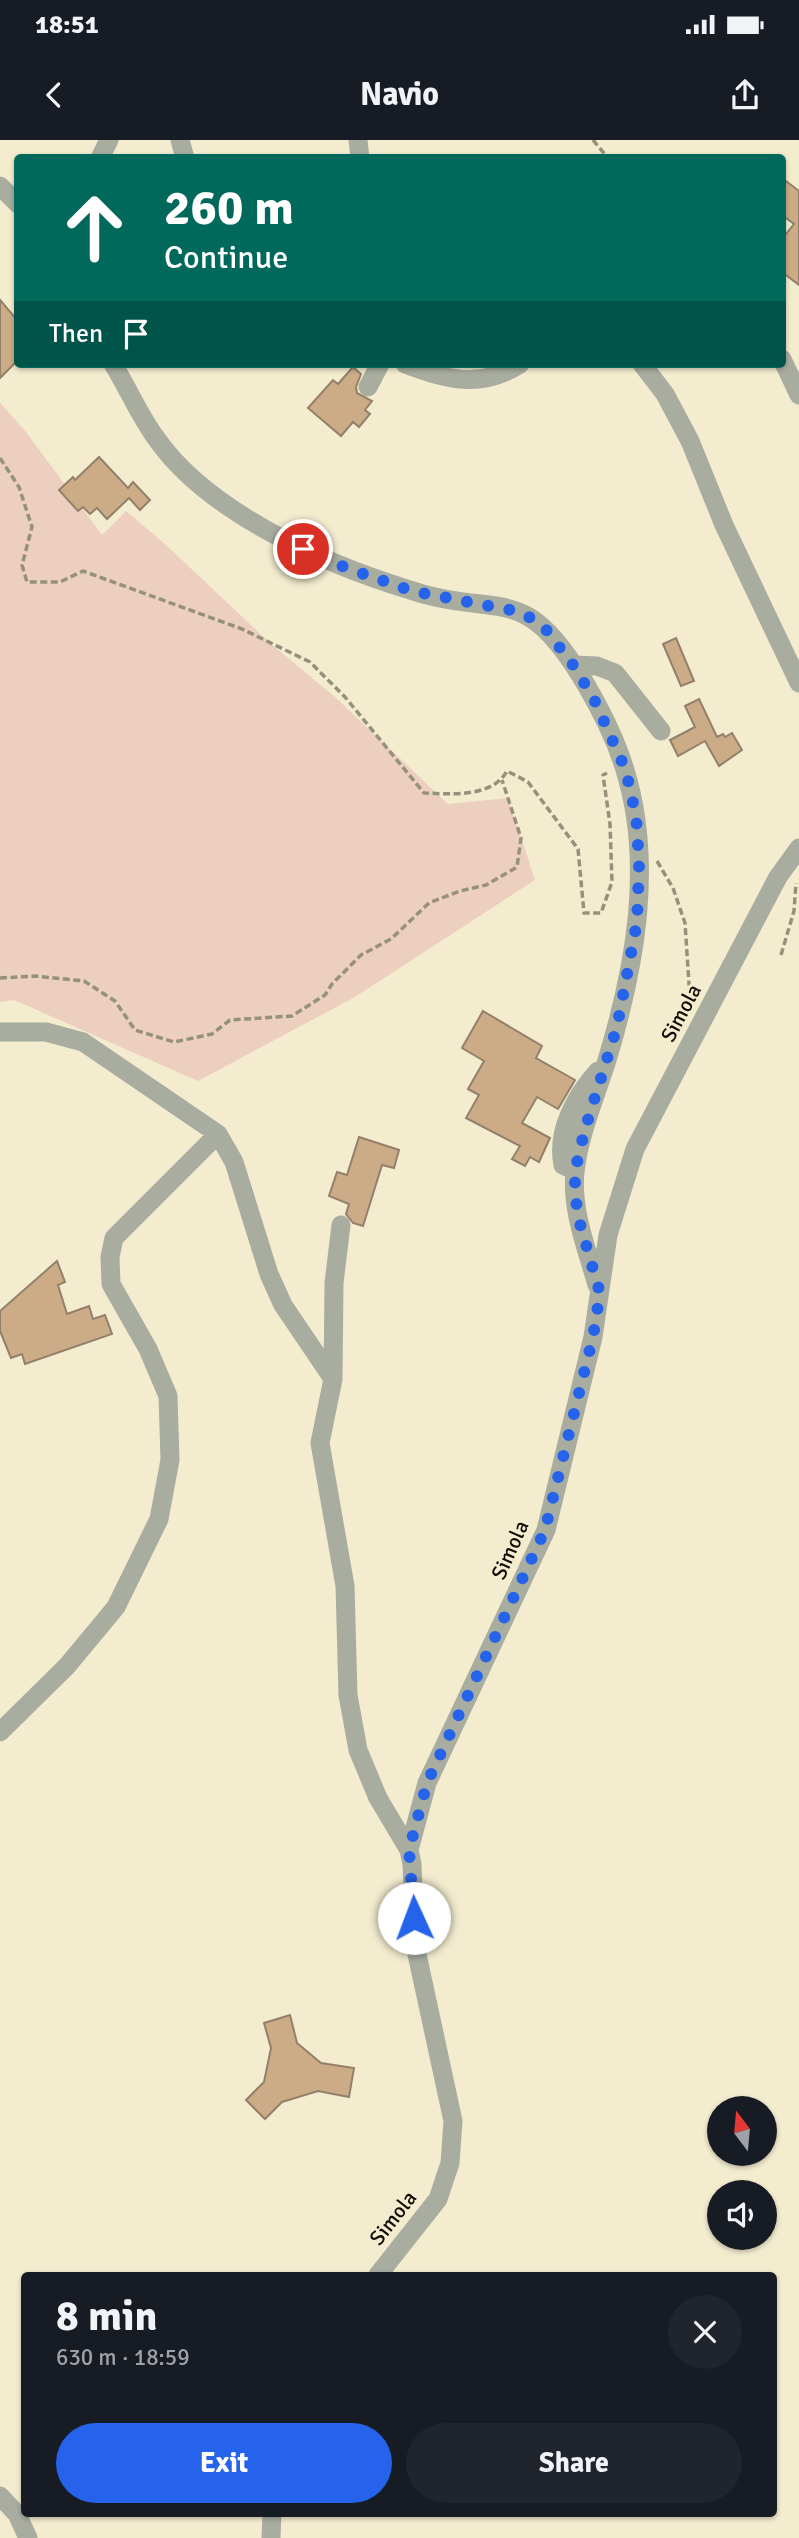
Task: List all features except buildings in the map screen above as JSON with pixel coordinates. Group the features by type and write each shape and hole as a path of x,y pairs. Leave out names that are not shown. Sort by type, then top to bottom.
{"street":[{"path":"0,186 14,200"},
{"path":"786,367 799,395"},
{"path":"115,368 156,438 186,474 230,507 283,540 344,567 412,591 460,602 485,603 526,615 545,628 593,697 624,766 631,791 637,826 639,867 637,922 619,1016 575,1171 578,1217 600,1293"},
{"path":"368,387 378,368"},
{"path":"415,368 451,378 484,380 514,368"},
{"path":"645,368 665,394 690,441 724,525 799,683"},
{"path":"573,665 597,666 615,673 661,731"},
{"name":"Simola","path":"380,2272 438,2199 451,2153 453,2121 415,1945 412,1864 409,1850 427,1783 545,1530 593,1337 608,1235 635,1149 791,877 799,848"},
{"path":"0,1032 46,1032 83,1042 218,1135 234,1162 269,1274 282,1304 333,1379"},
{"path":"0,1732 67,1666 116,1607 159,1519 170,1460 168,1396 148,1349 111,1284 110,1257 114,1238 218,1135"},
{"path":"341,1225 334,1283 333,1379 320,1443 345,1586 348,1695 358,1749 379,1798 409,1850"},
{"path":"0,2496 17,2514 28,2538"},
{"path":"271,2538 272,2517"}],"path":[{"path":"593,140 605,154"},
{"path":"0,458 19,486 32,527 22,565 27,582 60,582 83,571 242,629 310,662 345,697 424,793 467,795 502,780"},
{"path":"0,978 35,976 84,981 114,1001 135,1030 174,1042 212,1034 230,1020 292,1016 325,995 360,955 391,939 429,903 460,891 486,885 517,867 521,838 502,780 506,771 528,782 578,849 584,913 601,913 612,882 610,824 603,775 624,766"},
{"path":"655,857 673,888 685,923 691,991 697,994 704,992"},
{"path":"781,955 794,911 791,877"}],"shaded area":[{"path":"0,403 26,432 102,535 126,511 269,642 336,698 448,804 508,798 535,880 355,997 198,1081 14,1000 0,1002"}],"route":[{"path":"303,549 412,591 460,602 485,603 526,615 545,628 593,697 624,766 637,826 637,922 617,1027 585,1129 575,1171 578,1217 600,1293 593,1337 545,1530 427,1783 409,1850 414,1918"}]}
